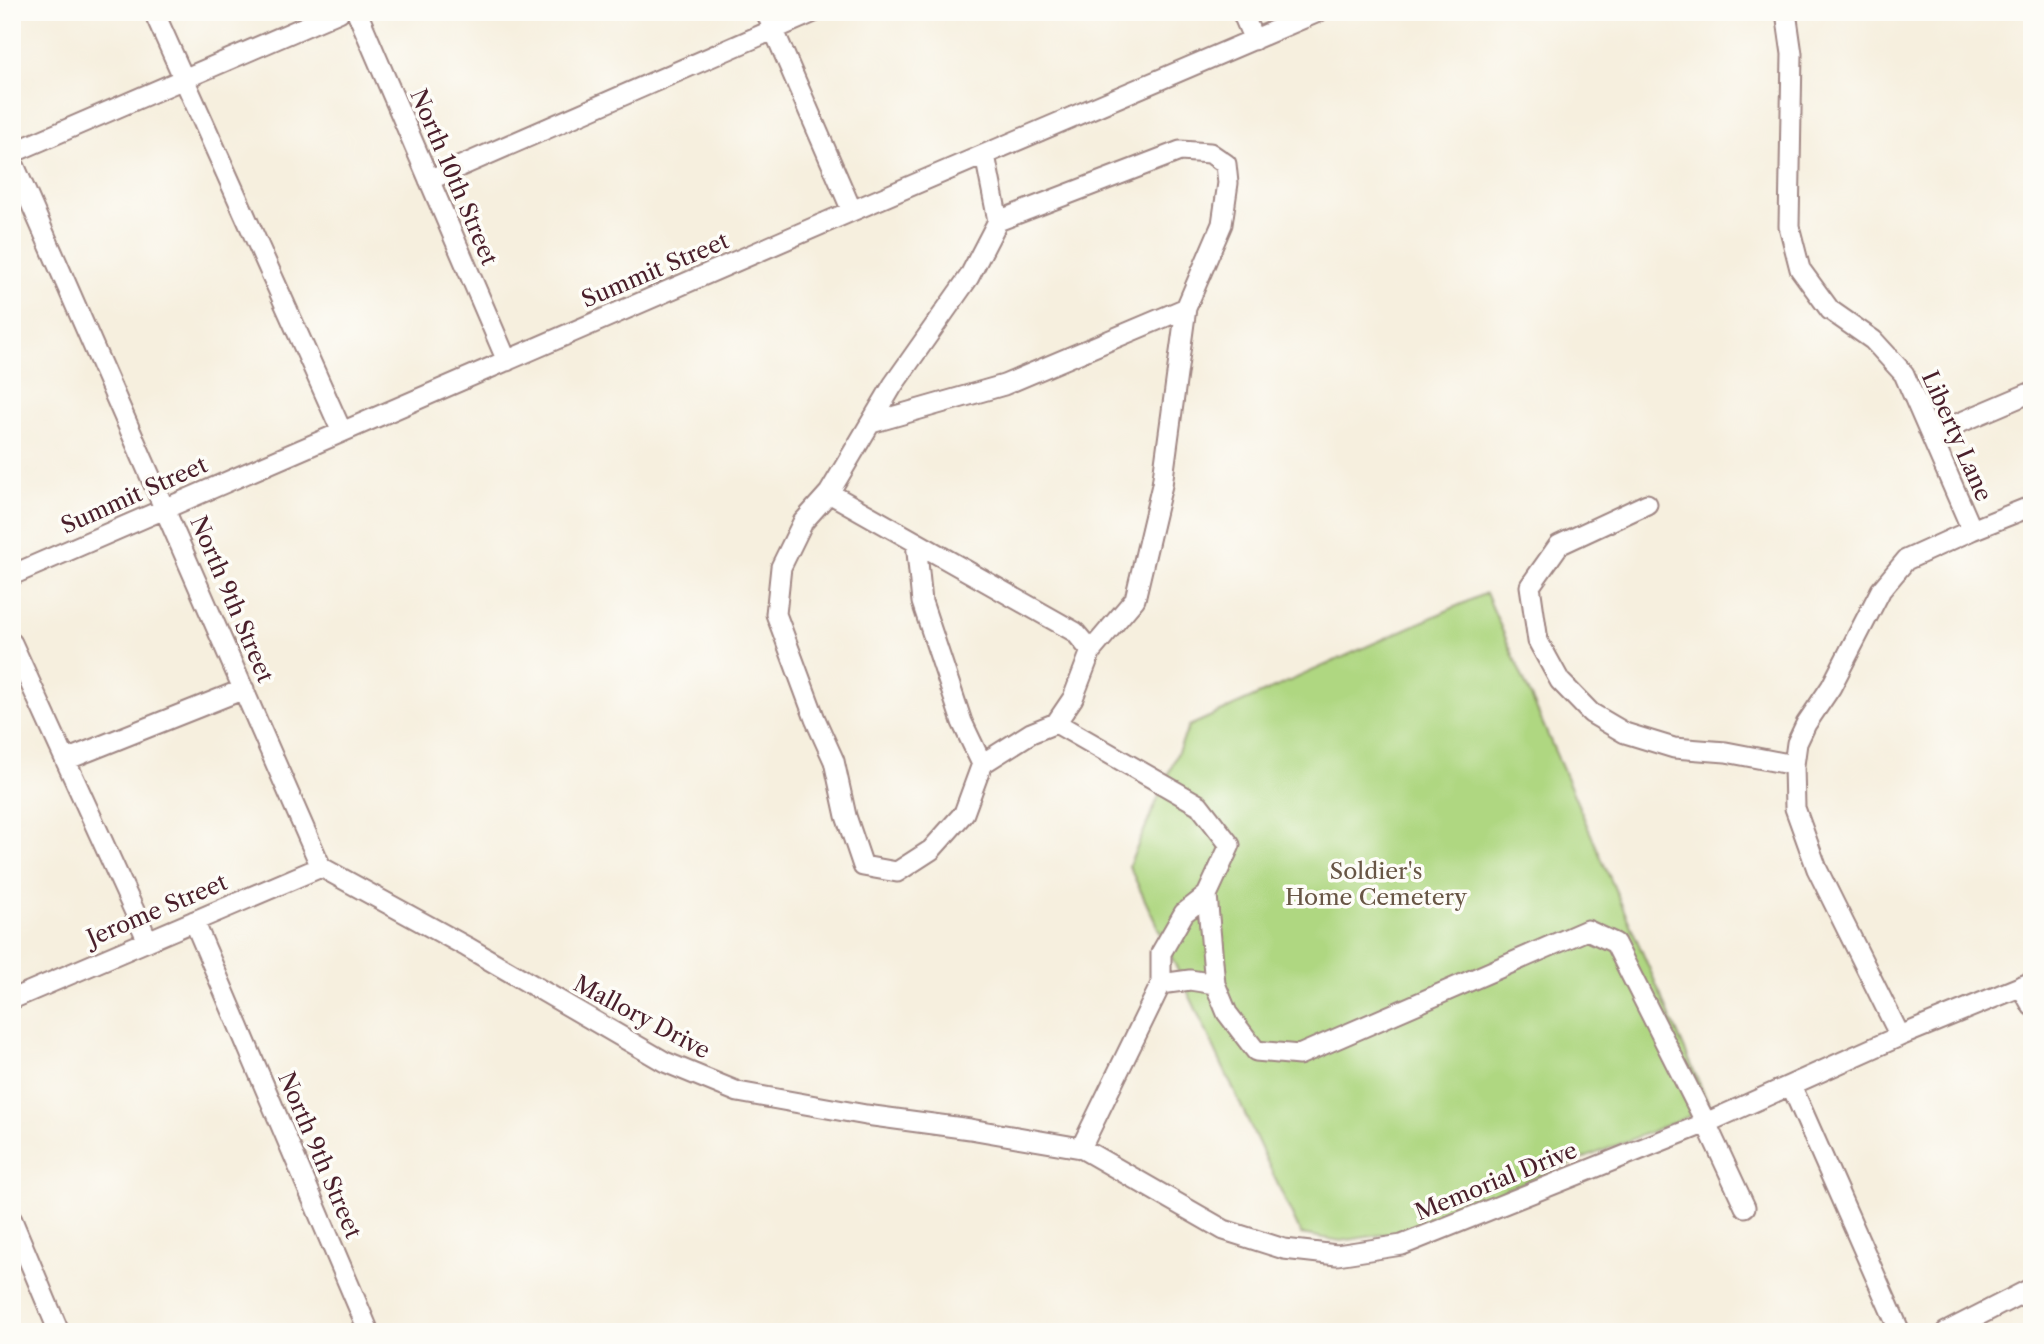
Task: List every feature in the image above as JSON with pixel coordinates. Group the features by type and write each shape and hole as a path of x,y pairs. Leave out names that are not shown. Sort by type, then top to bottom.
{"street":[{"path":"154,12 342,432"},
{"path":"12,153 339,12"},
{"name":"North 10th Street","path":"357,12 507,361"},
{"path":"429,180 770,21 814,12"},
{"path":"1242,12 1254,40"},
{"name":"Summit Street","path":"12,576 1318,12"},
{"name":"Liberty Lane","path":"1786,12 1792,54 1789,226 1800,269 1830,310 1873,340 1904,374 1972,530 1906,560 1881,590 1831,687 1806,724 1797,743 1794,765 1795,808 1817,869 1900,1036"},
{"path":"770,21 852,211"},
{"path":"985,155 998,221 969,277 893,385 829,493 803,522 781,567 776,614 815,719 834,761 846,816 863,866 897,872 930,850 964,813 982,764 1031,733 1056,723 1073,698 1091,651 1135,598 1162,485 1186,308 1222,224 1228,183 1226,164 1210,153 1180,151 998,221"},
{"name":"North 9th Street","path":"12,160 321,867"},
{"path":"871,422 1003,385 1186,308"},
{"path":"1931,435 2032,392"},
{"path":"829,493 1075,632 1091,651"},
{"path":"1647,504 1559,545 1530,586 1538,641 1560,681 1591,713 1625,733 1674,748 1726,752 1794,765"},
{"path":"1972,530 2032,506"},
{"path":"916,542 922,602 962,722 982,764"},
{"path":"12,643 148,941"},
{"path":"66,760 244,689"},
{"path":"1056,723 1199,805 1230,845 1207,895 1184,913 1161,953 1161,984 1081,1147"},
{"name":"Jerome Street","path":"12,999 321,867"},
{"name":"Mallory Drive","path":"321,867 467,947 665,1062 738,1091 866,1115 970,1129"},
{"path":"1207,895 1215,984 1227,1013 1256,1051 1299,1055 1587,930 1615,943 1706,1122 1745,1207"},
{"name":"North 9th Street","path":"194,921 369,1332"},
{"path":"1161,984 1191,980 1215,984"},
{"path":"2027,984 2032,1006"},
{"name":"Memorial Drive","path":"970,1129 1081,1147 1224,1230 1284,1249 1337,1255 1402,1245 1706,1122 1900,1036 2027,984"},
{"path":"1791,1085 1900,1332"},
{"path":"12,1220 59,1332"},
{"path":"1946,1332 2032,1288"}],"green space":[{"name":"Soldier's Home Cemetery","path":"1486,593 1710,1108 1399,1232 1341,1241 1301,1234 1129,866 1189,726"}]}
